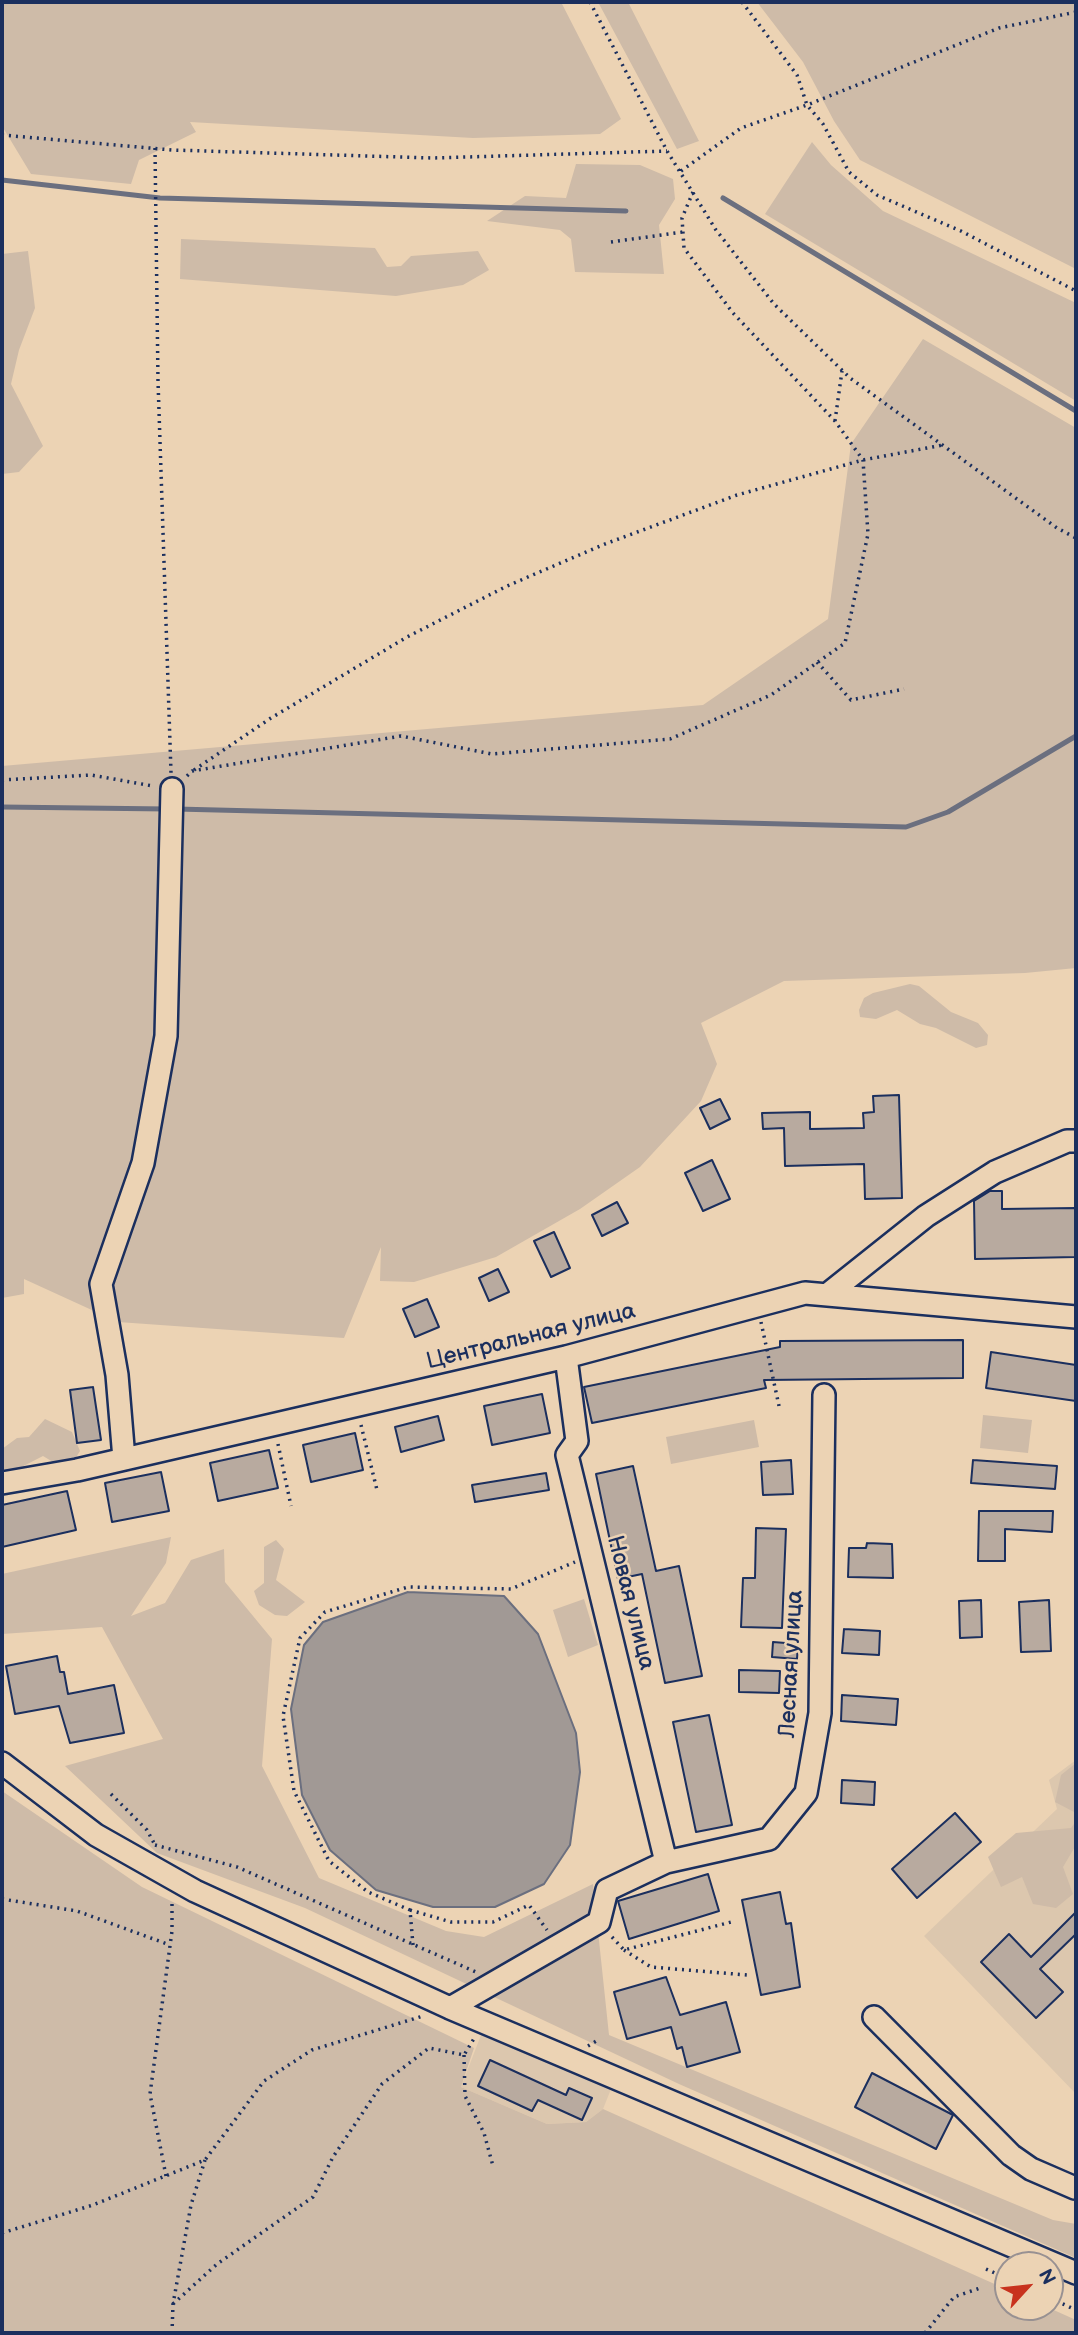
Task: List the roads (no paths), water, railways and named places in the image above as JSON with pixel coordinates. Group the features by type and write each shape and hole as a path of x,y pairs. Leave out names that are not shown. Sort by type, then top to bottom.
{"street":[{"path":"124,1459 117,1376 101,1284 143,1163 166,1036 172,789"},
{"path":"828,1294 926,1216 995,1172 1067,1141 1076,1141"},
{"name":"Центральная улица","path":"2,1483 124,1459 566,1357 805,1293 1076,1318"},
{"name":"Новая улица","path":"566,1357 578,1441 566,1455 666,1862"},
{"name":"Лесная улица","path":"450,2008 599,1922 607,1890 666,1862 769,1839 806,1793 820,1713 824,1395"},
{"path":"2,1763 96,1835 172,1878 450,2008 1076,2273"},
{"path":"874,2017 1011,2155 1031,2169 1075,2188"}],"waterway":[{"path":"2,180 160,198 626,211"},
{"path":"723,198 1076,411"},
{"path":"176,809 906,827 948,812 1076,736"},
{"path":"2,807 167,809"}]}
